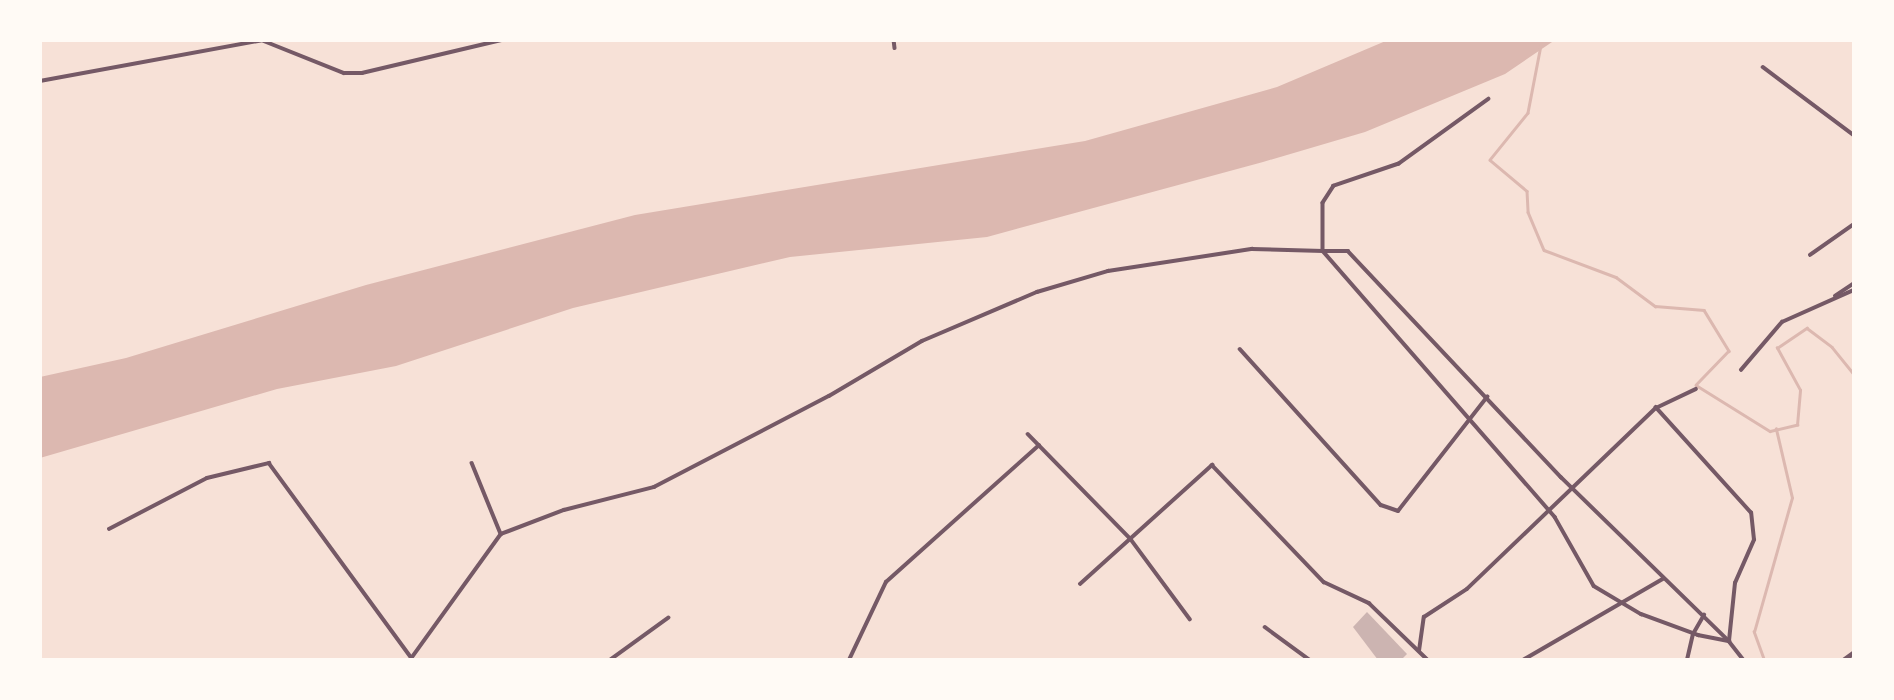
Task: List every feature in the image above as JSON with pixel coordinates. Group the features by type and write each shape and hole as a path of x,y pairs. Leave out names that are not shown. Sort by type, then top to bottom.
{"street":[{"path":"40,81 263,41 344,73 362,73 502,40"},
{"path":"894,40 895,48"},
{"path":"1763,66 1854,135"},
{"path":"1489,100 1399,164 1334,186 1323,203 1323,251 1547,510 1594,586 1623,603 1693,634 1729,641"},
{"path":"1810,255 1854,224"},
{"path":"109,528 207,478 269,463 410,658 501,534 565,510 654,487 829,396 922,341 1037,292 1175,259 1252,249 1348,251 1573,489 1663,579 1704,615 1744,660"},
{"path":"1827,302 1854,283"},
{"path":"1741,370 1782,322 1854,290"},
{"path":"1240,349 1381,505 1398,511 1487,397"},
{"path":"1419,651 1424,617 1467,589 1656,408 1696,389"},
{"path":"1656,408 1751,513 1754,540 1735,583 1729,641"},
{"path":"1028,434 1130,538 1190,619"},
{"path":"849,660 886,582 1039,445"},
{"path":"472,463 501,534"},
{"path":"1080,584 1212,466 1324,582 1369,603 1428,660"},
{"path":"1523,660 1663,579"},
{"path":"1687,660 1693,634 1704,615"},
{"path":"610,660 668,618"},
{"path":"1265,628 1310,660"},
{"path":"1843,660 1854,652"}],"shaded area":[{"path":"1388,40 1555,40 1505,74 1365,132 1263,162 987,237 790,257 573,308 396,366 277,389 40,458 40,377 126,358 366,285 635,215 1085,141 1277,87"}],"building":[{"path":"1367,612 1407,654 1401,660 1378,660 1353,627"}],"waterway":[{"path":"1542,40 1528,113 1490,160 1527,191 1528,212 1544,250 1616,277 1655,306 1704,310 1729,351 1696,385 1770,431 1797,425 1800,390 1777,348 1807,328 1832,347 1854,374"},
{"path":"1854,344 1854,350"},
{"path":"1764,660 1754,632 1792,498 1776,429"}]}
